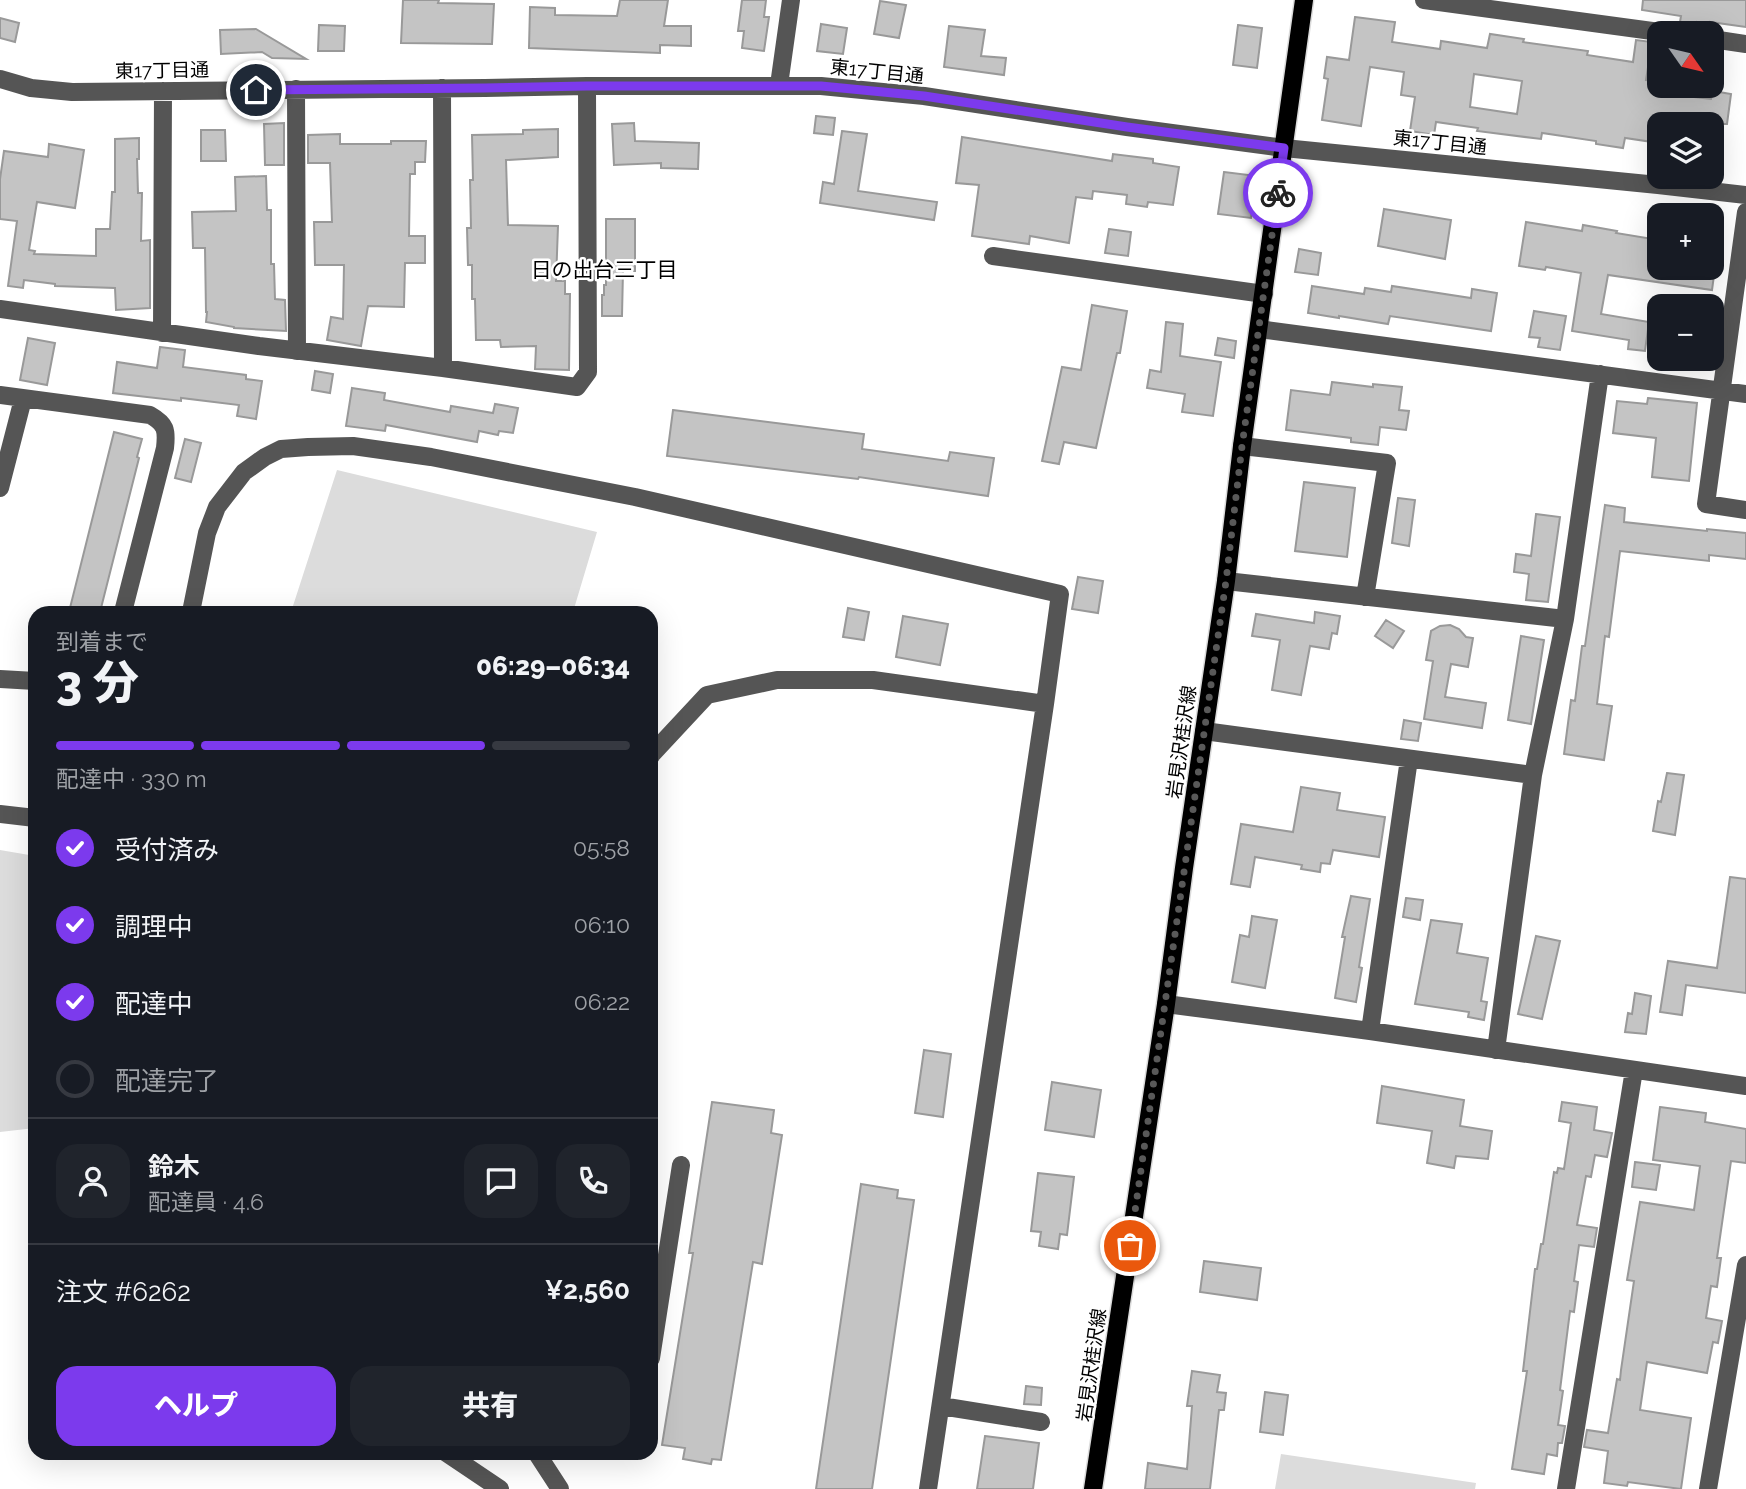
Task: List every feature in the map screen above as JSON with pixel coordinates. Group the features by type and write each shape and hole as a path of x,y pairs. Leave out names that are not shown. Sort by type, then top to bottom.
{"main road":[{"name":"岩見沢桂沢線","path":"1093,1489 1226,581 1242,446 1304,0"}],"street":[{"path":"779,85 791,0"},
{"path":"1424,0 1647,30"},
{"path":"1724,41 1746,44"},
{"name":"東17丁目通","path":"0,79 31,88 72,92 779,85 847,88 924,96 1284,148 1746,195"},
{"path":"0,309 577,387 588,372 587,86"},
{"path":"442,88 443,368"},
{"path":"296,89 297,351"},
{"path":"162,333 163,91"},
{"path":"1746,212 1706,504 1746,510"},
{"path":"993,256 1264,294"},
{"path":"1259,328 1746,394"},
{"path":"1496,1050 1533,775 1565,619 1600,374"},
{"path":"0,395 150,415 161,421 167,433 165,448 125,606"},
{"path":"0,488 23,399"},
{"path":"192,606 207,533 217,507 244,472 281,449 353,446 431,457 635,497 1060,594 928,1489"},
{"path":"1242,446 1387,463 1365,597"},
{"path":"1226,581 1565,619"},
{"path":"0,679 28,681"},
{"path":"658,748 707,695 777,680 873,680 1045,704"},
{"path":"1204,731 1533,775"},
{"path":"1370,1031 1409,759"},
{"path":"0,814 28,817"},
{"path":"1166,1004 1746,1086"},
{"path":"1566,1489 1634,1070"},
{"path":"658,1275 681,1165"},
{"path":"1708,1489 1746,1265"},
{"path":"941,1406 1041,1422"},
{"path":"457,1460 500,1489"},
{"path":"474,1472 475,1460"},
{"path":"541,1460 560,1489"}],"shaded area":[{"path":"337,470 597,532 575,606 293,606"},
{"path":"0,850 28,855 28,1129 0,1132"},
{"path":"1281,1454 1476,1483 1475,1489 1275,1489"}],"building":[{"path":"403,0 494,4 492,44 401,43"},
{"path":"620,0 668,0 664,26 691,26 691,46 660,45 660,53 529,48 530,7 555,8 555,15 617,16"},
{"path":"742,0 766,0 764,17 769,17 764,51 742,48 744,31 738,31"},
{"path":"1643,0 1746,0 1746,27 1724,24 1724,21 1680,21 1681,16 1642,10"},
{"path":"880,1 906,5 899,38 874,34"},
{"path":"1355,17 1395,22 1392,42 1440,49 1441,41 1487,48 1490,34 1524,39 1523,42 1588,51 1587,55 1633,62 1636,40 1647,41 1647,98 1711,99 1724,98 1724,93 1731,94 1727,124 1724,124 1724,112 1647,112 1647,141 1625,138 1623,148 1542,133 1541,139 1477,131 1478,128 1436,122 1434,135 1410,131 1415,97 1401,95 1404,72 1370,67 1361,126 1322,120 1328,79 1324,78 1327,57 1349,60","holes":["1474,74 1522,81 1517,114 1470,107"]},
{"path":"0,18 19,23 15,42 0,38"},
{"path":"821,24 847,28 843,54 817,51"},
{"path":"319,25 345,26 344,51 318,51"},
{"path":"1238,25 1262,28 1257,68 1233,65"},
{"path":"949,26 985,30 981,56 1006,58 1004,75 944,67"},
{"path":"256,29 306,59 272,58 262,52 221,54 220,30"},
{"path":"816,116 835,118 833,135 814,133"},
{"path":"284,123 284,165 265,165 264,124"},
{"path":"634,123 635,141 699,143 698,169 661,168 661,163 614,165 612,124"},
{"path":"558,129 558,157 506,160 508,225 558,226 556,281 565,281 565,294 570,294 569,370 535,369 536,346 501,347 500,340 476,340 472,265 468,265 467,228 471,228 470,180 473,180 472,135 523,134 523,130"},
{"path":"201,130 225,130 226,161 201,161"},
{"path":"842,131 867,134 858,191 937,202 934,220 820,203 823,182 834,184"},
{"path":"340,134 340,144 426,141 425,162 415,162 415,174 410,174 409,236 425,236 425,263 405,263 404,307 368,306 361,346 327,340 331,317 343,319 344,265 315,265 314,222 332,222 330,163 308,163 308,135"},
{"path":"962,137 1112,161 1113,154 1153,159 1153,163 1179,167 1173,205 1148,202 1147,207 1126,204 1127,195 1093,191 1092,199 1076,197 1069,243 1030,236 1029,244 972,236 979,185 956,183"},
{"path":"139,138 137,159 138,193 142,193 141,241 150,240 150,308 116,310 115,288 55,286 24,280 23,288 8,286 17,221 0,219 0,179 4,151 48,157 49,144 84,150 75,208 37,202 29,250 35,251 34,254 96,256 96,229 110,229 112,192 115,192 115,139"},
{"path":"1224,172 1257,176 1251,218 1218,214"},
{"path":"266,176 267,210 271,210 271,264 274,264 275,299 285,300 286,331 234,328 206,322 205,248 193,248 192,212 236,211 235,177"},
{"path":"1384,209 1451,220 1445,259 1378,246"},
{"path":"606,219 635,219 635,271 623,271 622,316 602,316 602,295 606,285"},
{"path":"1526,222 1582,231 1583,225 1647,238 1647,280 1713,280 1712,290 1608,275 1601,314 1647,322 1645,351 1628,349 1629,340 1572,331 1581,273 1519,266"},
{"path":"1109,229 1131,232 1128,256 1105,253"},
{"path":"1299,249 1321,253 1318,275 1295,272"},
{"path":"1312,286 1364,294 1365,288 1391,292 1392,286 1471,298 1472,289 1497,293 1491,331 1390,316 1388,324 1308,313"},
{"path":"1092,305 1127,311 1120,353 1117,353 1096,448 1064,442 1059,464 1042,461 1062,367 1081,370"},
{"path":"1534,311 1566,316 1560,350 1538,347 1540,338 1529,337"},
{"path":"1166,322 1183,324 1180,356 1221,362 1213,416 1182,412 1185,394 1147,388 1150,370 1161,372"},
{"path":"28,338 55,343 47,385 20,380"},
{"path":"1218,338 1236,341 1234,358 1215,355"},
{"path":"160,347 185,350 183,367 246,375 246,379 262,381 256,419 237,416 239,405 113,393 117,362 157,368"},
{"path":"315,371 333,374 330,393 312,390"},
{"path":"1332,382 1402,387 1399,410 1409,411 1406,430 1380,427 1378,445 1351,442 1351,438 1286,430 1291,390 1330,395"},
{"path":"352,388 385,393 384,400 450,412 451,406 493,413 495,404 518,408 513,433 499,431 498,435 479,431 477,442 386,425 385,431 346,426"},
{"path":"1648,398 1697,403 1689,481 1652,477 1656,438 1613,433 1617,401 1647,404"},
{"path":"673,410 864,434 862,449 948,461 950,452 994,458 988,496 859,477 667,456"},
{"path":"114,432 142,439 102,606 70,606"},
{"path":"185,439 201,443 191,482 175,478"},
{"path":"1304,482 1355,488 1347,557 1295,551"},
{"path":"1398,498 1415,500 1409,546 1392,543"},
{"path":"1605,505 1625,508 1624,522 1746,533 1746,559 1709,555 1709,561 1620,551 1609,637 1605,636 1597,704 1612,706 1604,760 1564,754 1571,700 1575,701 1582,646 1585,646"},
{"path":"1536,514 1560,517 1548,602 1526,600 1529,574 1514,572 1516,554 1531,556"},
{"path":"1078,577 1103,581 1098,613 1072,609"},
{"path":"848,608 869,612 864,640 843,637"},
{"path":"1315,612 1340,616 1337,634 1332,633 1329,649 1310,646 1301,695 1272,690 1280,640 1252,636 1256,614 1314,623"},
{"path":"903,616 948,624 940,665 896,657"},
{"path":"1386,620 1404,631 1393,648 1375,636"},
{"path":"1450,625 1459,629 1466,637 1473,638 1468,667 1451,664 1445,697 1486,703 1482,728 1424,719 1433,661 1426,660 1431,631"},
{"path":"1521,636 1544,640 1531,724 1508,720"},
{"path":"1404,720 1421,723 1418,741 1401,739"},
{"path":"1667,773 1684,775 1675,835 1653,831 1658,801 1661,802"},
{"path":"1301,787 1340,793 1337,810 1385,817 1379,857 1333,850 1330,864 1321,863 1320,872 1301,869 1302,865 1255,857 1250,887 1231,884 1241,824 1293,832"},
{"path":"1730,877 1746,879 1746,993 1686,985 1682,1015 1660,1012 1668,961 1717,968"},
{"path":"1351,896 1370,899 1356,1002 1335,998 1345,937 1342,937"},
{"path":"1406,898 1423,900 1420,920 1403,917"},
{"path":"1252,916 1277,920 1265,988 1232,982 1240,935 1249,937"},
{"path":"1431,920 1462,924 1457,953 1488,958 1481,1001 1487,1002 1484,1020 1468,1017 1469,1012 1415,1004"},
{"path":"1536,936 1560,941 1542,1019 1518,1014"},
{"path":"1635,993 1651,996 1646,1034 1625,1032 1628,1013 1632,1014"},
{"path":"924,1050 951,1054 943,1117 915,1113"},
{"path":"1052,1082 1101,1090 1094,1137 1045,1130"},
{"path":"1382,1086 1464,1100 1460,1126 1492,1131 1488,1159 1456,1156 1454,1168 1427,1163 1432,1131 1377,1123"},
{"path":"712,1102 774,1110 771,1133 782,1135 762,1264 753,1262 721,1460 712,1459 711,1464 683,1459 685,1448 662,1445 693,1253 689,1253"},
{"path":"1562,1102 1597,1107 1594,1130 1612,1133 1607,1157 1595,1155 1591,1177 1586,1176 1577,1225 1597,1228 1594,1247 1579,1245 1574,1281 1578,1282 1574,1312 1570,1311 1560,1390 1563,1391 1558,1425 1565,1426 1562,1443 1558,1443 1557,1456 1547,1454 1544,1474 1512,1469 1527,1371 1523,1371 1535,1269 1543,1244 1554,1172 1557,1173 1558,1168 1564,1169 1571,1123 1559,1121"},
{"path":"1660,1107 1706,1113 1705,1122 1746,1129 1746,1163 1731,1161 1717,1258 1721,1258 1717,1287 1711,1286 1706,1318 1722,1321 1718,1343 1713,1342 1707,1373 1647,1362 1640,1410 1691,1418 1681,1489 1628,1482 1627,1486 1604,1483 1608,1451 1584,1447 1587,1430 1608,1433 1617,1379 1620,1380 1634,1281 1627,1280 1640,1202 1694,1210 1700,1166 1653,1160"},
{"path":"1635,1162 1660,1165 1656,1190 1632,1187"},
{"path":"1038,1173 1074,1177 1067,1235 1060,1234 1058,1249 1039,1246 1041,1232 1031,1231"},
{"path":"861,1184 898,1190 897,1198 914,1200 872,1489 816,1489"},
{"path":"1204,1261 1261,1268 1257,1300 1200,1292"},
{"path":"1192,1371 1220,1375 1217,1392 1226,1393 1224,1410 1219,1410 1210,1489 1145,1489 1148,1463 1187,1469 1192,1406 1187,1406"},
{"path":"1026,1386 1042,1388 1041,1405 1024,1404"},
{"path":"1265,1392 1288,1395 1283,1435 1260,1432"},
{"path":"985,1436 1039,1443 1033,1489 977,1489"}],"way so far":[{"path":"1130,1246 1226,581 1278,193"}],"district":[{"name":"日の出台三丁目","path":"604,269"}],"route":[{"path":"256,90 779,85 873,90 1284,148 1278,193"}]}
